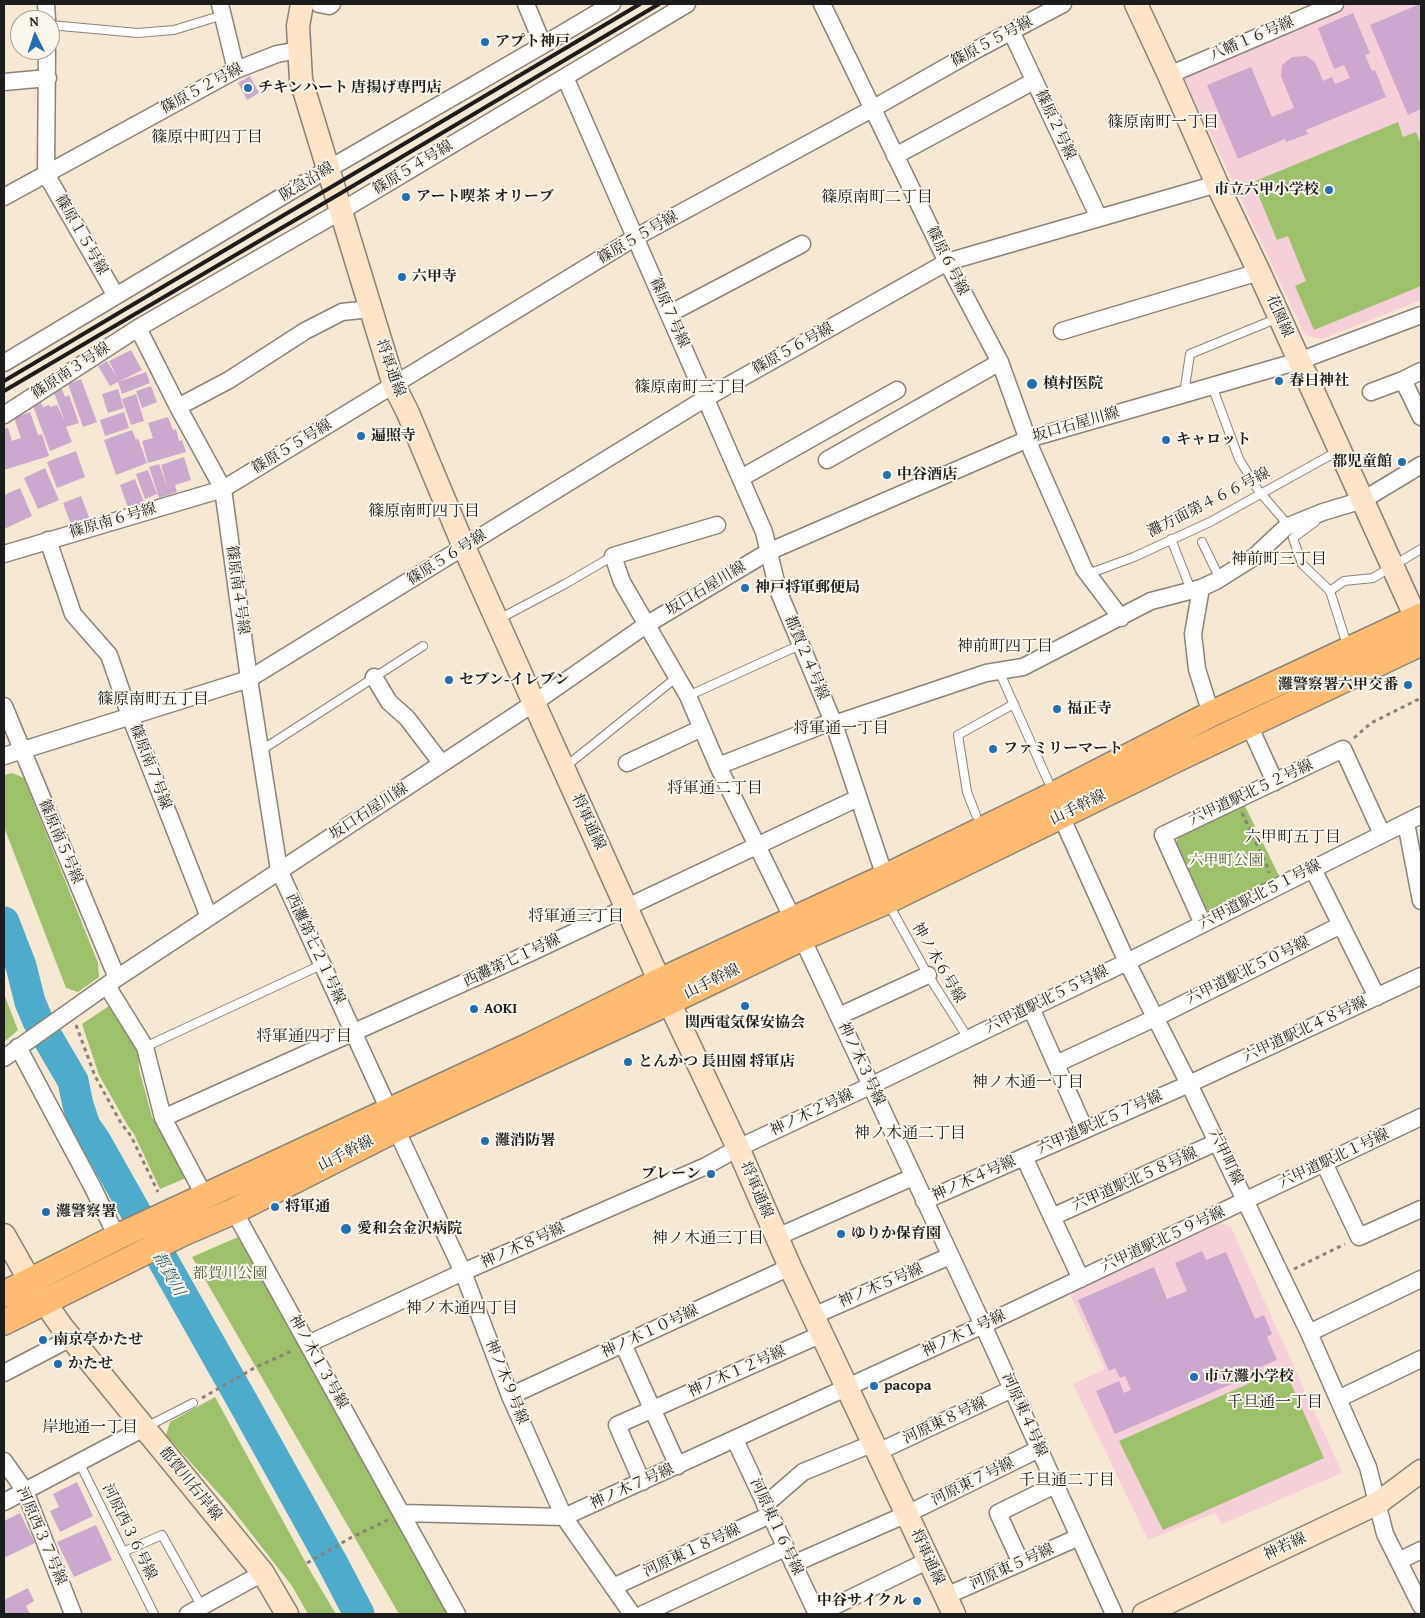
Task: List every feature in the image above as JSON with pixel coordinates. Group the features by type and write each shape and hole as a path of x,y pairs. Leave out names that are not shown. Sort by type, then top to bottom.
{"main road":[{"name":"山手幹線","path":"886,889 1053,795 1211,714 1348,650 1420,621"},
{"name":"山手幹線","path":"4,1322 181,1234 234,1211 392,1120 531,1045 665,992 886,889 1061,816 1421,643"},
{"name":"山手幹線","path":"4,1294 117,1237 164,1202 205,1197 392,1120"}],"street":[{"name":"将軍通線","path":"302,4 298,26 301,80 394,385 408,413 464,547 534,704 738,1148 790,1268 950,1605"},
{"path":"319,4 329,6 332,4"},
{"path":"526,4 543,46"},
{"name":"阪急沿線","path":"4,363 328,169 543,46 612,4"},
{"name":"篠原５４号線","path":"138,328 341,211 687,4"},
{"name":"篠原６号線","path":"822,4 947,262 1000,362 1028,439 1088,574 1121,618"},
{"name":"篠原５５号線","path":"223,489 636,237 872,109 1010,31 1063,4"},
{"name":"花園線","path":"1136,4 1217,184 1260,272 1362,500 1420,621"},
{"name":"八幡１６号線","path":"1169,75 1335,4"},
{"path":"221,9 236,70"},
{"name":"篠原２号線","path":"1010,31 1099,218"},
{"name":"篠原５２号線","path":"4,197 236,70 277,54 300,50"},
{"path":"46,174 47,60"},
{"name":"篠原７号線","path":"565,77 741,478 764,532 768,552"},
{"path":"4,82 48,78"},
{"path":"895,156 1034,81"},
{"name":"篠原１５号線","path":"46,174 116,296"},
{"name":"篠原５６号線","path":"4,756 249,679 706,398 947,262 1217,184"},
{"path":"669,314 802,244"},
{"path":"1062,331 1260,272"},
{"path":"178,407 229,380 305,331 342,312 370,309"},
{"name":"坂口石屋川線","path":"21,1046 72,1020 112,982 208,917 534,704 646,625 768,552 1028,439 1299,361 1421,315"},
{"name":"篠原南４号線","path":"138,328 178,407 223,489 249,679 279,870"},
{"name":"篠原南３号線","path":"4,415 138,328"},
{"path":"827,460 1000,362"},
{"path":"1371,392 1421,371"},
{"path":"1403,380 1421,417"},
{"path":"741,478 897,390"},
{"path":"718,766 822,725 834,724 986,673 1023,667 1151,601 1196,589 1220,578 1254,557 1289,526 1323,512 1362,500 1421,465"},
{"name":"篠原南６号線","path":"4,554 223,489"},
{"path":"613,556 717,525"},
{"name":"篠原南７号線","path":"48,540 73,614 109,655 130,716 208,917"},
{"name":"都賀２４号線","path":"768,552 778,590 834,724 886,889"},
{"name":"神ノ木３号線","path":"613,556 622,582 688,696 718,766 872,1085 983,1325"},
{"path":"1196,589 1193,634 1197,669 1211,714"},
{"path":"374,677 389,702 407,718 442,764"},
{"name":"篠原南５号線","path":"4,706 112,982 145,1047 163,1118 205,1197"},
{"path":"1248,725 1275,782"},
{"path":"628,763 702,728"},
{"path":"1343,749 1382,834"},
{"name":"六甲道駅北５２号線","path":"1203,924 1163,835 1343,749"},
{"name":"西灘第七１号線","path":"163,1118 530,953 858,798"},
{"name":"六甲道駅北５１号線","path":"1126,962 1421,815"},
{"name":"六甲町線","path":"1061,816 1126,962 1218,1142 1309,1333 1368,1468 1385,1534 1421,1606"},
{"path":"1406,823 1421,901"},
{"path":"1313,869 1377,997"},
{"name":"西灘第七２１号線","path":"279,870 392,1120"},
{"name":"六甲道駅北５０号線","path":"1056,1064 1155,1018 1341,925"},
{"name":"六甲道駅北５５号線","path":"968,1038 1126,962"},
{"path":"839,1016 928,975"},
{"name":"六甲道駅北４８号線","path":"1189,1084 1421,976"},
{"path":"1031,1008 1085,1130"},
{"name":"神ノ木２号線","path":"738,1148 968,1038"},
{"path":"4,1058 21,1046 117,1237"},
{"name":"六甲道駅北５７号線","path":"1081,1279 1024,1156 1189,1084"},
{"name":"六甲道駅北１号線","path":"1246,1201 1421,1117"},
{"name":"神ノ木９号線","path":"392,1120 463,1272 510,1396 564,1517 631,1614"},
{"name":"六甲道駅北５８号線","path":"1052,1217 1218,1142"},
{"name":"神ノ木８号線","path":"308,1344 463,1272 706,1166 738,1148"},
{"name":"神ノ木４号線","path":"924,1201 1024,1156"},
{"path":"1324,1164 1359,1237 1421,1208"},
{"path":"777,1237 913,1177"},
{"name":"六甲道駅北５９号線","path":"1081,1279 1246,1201"},
{"name":"神ノ木１３号線","path":"234,1211 457,1614"},
{"name":"都賀川右岸線","path":"4,1235 30,1281 71,1338 263,1573 287,1614"},
{"name":"神ノ木５号線","path":"817,1325 950,1256"},
{"name":"神ノ木１０号線","path":"510,1396 790,1268"},
{"name":"神ノ木１号線","path":"848,1388 1081,1279"},
{"path":"1309,1333 1421,1279"},
{"name":"神ノ木１２号線","path":"642,1482 617,1425 817,1325"},
{"name":"河原東４号線","path":"983,1325 1114,1614"},
{"path":"4,1373 71,1338"},
{"path":"623,1344 678,1466"},
{"path":"1338,1399 1421,1359"},
{"name":"神ノ木７号線","path":"401,1514 564,1517 848,1388"},
{"name":"河原東８号線","path":"768,1510 803,1472 876,1448 1012,1389"},
{"path":"4,1502 144,1428"},
{"name":"河原東１６号線","path":"734,1440 817,1614"},
{"name":"河原東７号線","path":"793,1564 907,1514 1039,1449"},
{"name":"河原西３７号線","path":"4,1461 25,1491 73,1614"},
{"name":"神若線","path":"1144,1614 1378,1503 1421,1471"},
{"path":"1021,1563 998,1513 1056,1485"},
{"name":"河原東１８号線","path":"614,1587 768,1510"},
{"name":"河原東５号線","path":"950,1605 1021,1563 1079,1537"},
{"path":"631,1614 785,1548"},
{"path":"1399,1561 1421,1550"},
{"path":"817,1614 929,1560"},
{"path":"195,1610 263,1573"}],"lane":[{"path":"60,26 138,33 174,30 221,9"},
{"path":"1184,394 1190,354 1280,318"},
{"path":"1212,386 1239,459 1260,493 1289,526"},
{"name":"灘方面第４６６号線","path":"1088,574 1134,557 1210,522 1340,450"},
{"path":"1323,512 1320,518 1292,538 1302,564 1330,591 1348,650"},
{"path":"1172,539 1196,589"},
{"path":"1202,542 1220,578"},
{"path":"1330,591 1344,581 1373,578 1421,549"},
{"path":"497,620 613,556"},
{"path":"688,696 800,645"},
{"path":"260,751 423,646"},
{"path":"999,671 1048,781"},
{"path":"564,768 677,677"},
{"path":"976,815 967,792 958,735 1014,704"},
{"name":"神ノ木６号線","path":"886,889 928,975 968,1038"},
{"path":"145,1047 322,965"},
{"path":"144,1428 193,1403"},
{"name":"河原西３６号線","path":"79,1462 154,1614"},
{"path":"123,1552 162,1535 195,1610"}],"path":[{"path":"1343,749 1371,722 1421,698"},
{"path":"1235,800 1268,868 1272,888"},
{"path":"72,1020 95,1076 121,1123 131,1136 164,1202"},
{"path":"1281,1275 1359,1237"},
{"path":"209,1395 256,1367 308,1344"},
{"path":"307,1563 352,1537 401,1514"}],"shaded area":[{"name":"市立六甲小学校","path":"1349,4 1421,4 1421,300 1322,339 1305,335 1185,80 1189,71"},
{"name":"市立灘小学校","path":"1220,1223 1231,1227 1342,1473 1222,1524 1215,1513 1148,1540 1073,1384 1105,1369 1070,1294"}],"green space":[{"path":"1398,122 1403,137 1416,132 1421,144 1421,286 1314,330 1295,286 1306,281 1288,236 1277,240 1253,182"},
{"path":"12,773 24,778 98,963 99,977 78,992 66,988 4,827 4,775"},
{"name":"六甲町公園","path":"1244,804 1281,880 1214,914 1203,907 1175,846 1179,834"},
{"path":"4,994 18,1030 4,1042"},
{"path":"109,1006 138,1049 139,1069 152,1117 186,1178 160,1189 134,1134 99,1075 82,1024"},
{"name":"都賀川公園","path":"238,1237 448,1614 399,1614 192,1257"},
{"path":"1284,1368 1324,1458 1163,1530 1119,1441"},
{"path":"215,1397 336,1614 308,1614 292,1586 229,1505 166,1435 170,1422"}],"building":[{"path":"1420,4 1421,109 1408,115 1370,25"},
{"path":"1353,13 1370,53 1365,55 1372,71 1375,70 1386,97 1306,130 1308,134 1286,142 1285,139 1238,159 1207,85 1251,67 1272,117 1294,108 1281,76 1282,65 1292,57 1306,56 1315,62 1323,81 1332,77 1335,84 1350,78 1344,65 1334,69 1318,28"},
{"name":"チキンハート 唐揚げ専門店","path":"250,76 259,93 247,100 238,83"},
{"path":"131,350 142,370 110,386 98,366 107,361 117,377 109,361"},
{"path":"146,372 150,383 122,394 118,382"},
{"path":"81,379 97,422 83,427 68,384"},
{"path":"151,386 157,402 142,408 136,391"},
{"path":"62,389 65,397 69,395 79,423 66,427 72,442 50,451 33,406 41,403 43,407 57,405 65,422 54,392"},
{"path":"118,389 124,408 108,413 102,394"},
{"path":"136,394 144,421 131,425 122,399"},
{"path":"30,412 38,435 42,434 49,456 4,470 4,429 8,428 12,441 21,438 14,418"},
{"path":"124,412 129,428 105,436 100,420"},
{"path":"168,417 173,430 176,429 179,441 182,440 186,452 148,463 142,441 153,438 148,423"},
{"path":"132,430 136,440 138,438 147,463 116,475 104,440"},
{"path":"76,451 85,477 57,488 47,462"},
{"path":"184,457 191,480 175,485 177,492 159,498 149,467 159,464 168,489 161,465"},
{"path":"45,468 59,500 38,509 24,478"},
{"path":"148,470 157,494 145,499 136,474"},
{"path":"135,479 144,502 128,508 120,485"},
{"path":"20,488 32,516 4,529 4,495"},
{"path":"81,496 90,520 72,527 63,503"},
{"path":"1202,1251 1206,1260 1226,1252 1255,1319 1264,1315 1272,1334 1267,1337 1277,1360 1255,1369 1257,1373 1115,1434 1096,1391 1119,1381 1124,1393 1131,1390 1125,1376 1120,1378 1115,1368 1109,1371 1078,1300 1154,1267 1167,1299 1187,1291 1175,1263"},
{"path":"77,1482 93,1516 60,1532 50,1511 59,1507 53,1494"},
{"path":"20,1513 35,1543 4,1558 4,1521"},
{"path":"96,1525 112,1560 74,1577 57,1542"},
{"path":"28,1588 34,1601 26,1606 30,1614 4,1614 4,1600"}],"waterway":[{"name":"都賀川","path":"4,922 21,966 30,1002 38,1021 73,1081 85,1126 95,1140 244,1404 359,1614"}],"railway":[{"path":"4,381 640,4"},
{"path":"4,391 659,4"}],"place":[{"name":"アプト神戸","path":"485,42"},
{"name":"チキンハート 唐揚げ専門店","path":"248,88"},
{"name":"市立六甲小学校","path":"1329,190"},
{"name":"アート喫茶 オリーブ","path":"406,197"},
{"name":"六甲寺","path":"402,277"},
{"name":"春日神社","path":"1279,381"},
{"name":"槙村医院","path":"1032,384"},
{"name":"遍照寺","path":"361,436"},
{"name":"キャロット","path":"1166,440"},
{"name":"都児童館","path":"1402,462"},
{"name":"中谷酒店","path":"887,475"},
{"name":"神戸将軍郵便局","path":"745,588"},
{"name":"セブン-イレブン","path":"449,680"},
{"name":"灘警察署六甲交番","path":"1408,685"},
{"name":"福正寺","path":"1057,709"},
{"name":"ファミリーマート","path":"993,749"},
{"name":"関西電気保安協会","path":"745,1006"},
{"name":"AOKI","path":"474,1009"},
{"name":"とんかつ 長田園 将軍店","path":"628,1062"},
{"name":"灘消防署","path":"485,1141"},
{"name":"ブレーン","path":"711,1174"},
{"name":"将軍通","path":"275,1207"},
{"name":"灘警察署","path":"46,1212"},
{"name":"愛和会金沢病院","path":"346,1229"},
{"name":"ゆりか保育園","path":"841,1234"},
{"name":"南京亭かたせ","path":"43,1340"},
{"name":"かたせ","path":"58,1364"},
{"name":"市立灘小学校","path":"1194,1377"},
{"name":"pacopa","path":"874,1386"},
{"name":"中谷サイクル","path":"917,1601"}],"district":[{"name":"篠原南町一丁目","path":"1163,123"},
{"name":"篠原中町四丁目","path":"207,138"},
{"name":"篠原南町二丁目","path":"877,198"},
{"name":"篠原南町三丁目","path":"690,388"},
{"name":"篠原南町四丁目","path":"424,512"},
{"name":"神前町三丁目","path":"1279,560"},
{"name":"神前町四丁目","path":"1005,647"},
{"name":"篠原南町五丁目","path":"153,700"},
{"name":"将軍通一丁目","path":"841,729"},
{"name":"将軍通二丁目","path":"715,789"},
{"name":"六甲町五丁目","path":"1293,838"},
{"name":"将軍通三丁目","path":"576,917"},
{"name":"将軍通四丁目","path":"304,1037"},
{"name":"神ノ木通一丁目","path":"1028,1083"},
{"name":"神ノ木通二丁目","path":"910,1134"},
{"name":"神ノ木通三丁目","path":"708,1239"},
{"name":"神ノ木通四丁目","path":"462,1309"},
{"name":"千旦通一丁目","path":"1275,1403"},
{"name":"岸地通一丁目","path":"90,1428"},
{"name":"千旦通二丁目","path":"1067,1481"}]}
